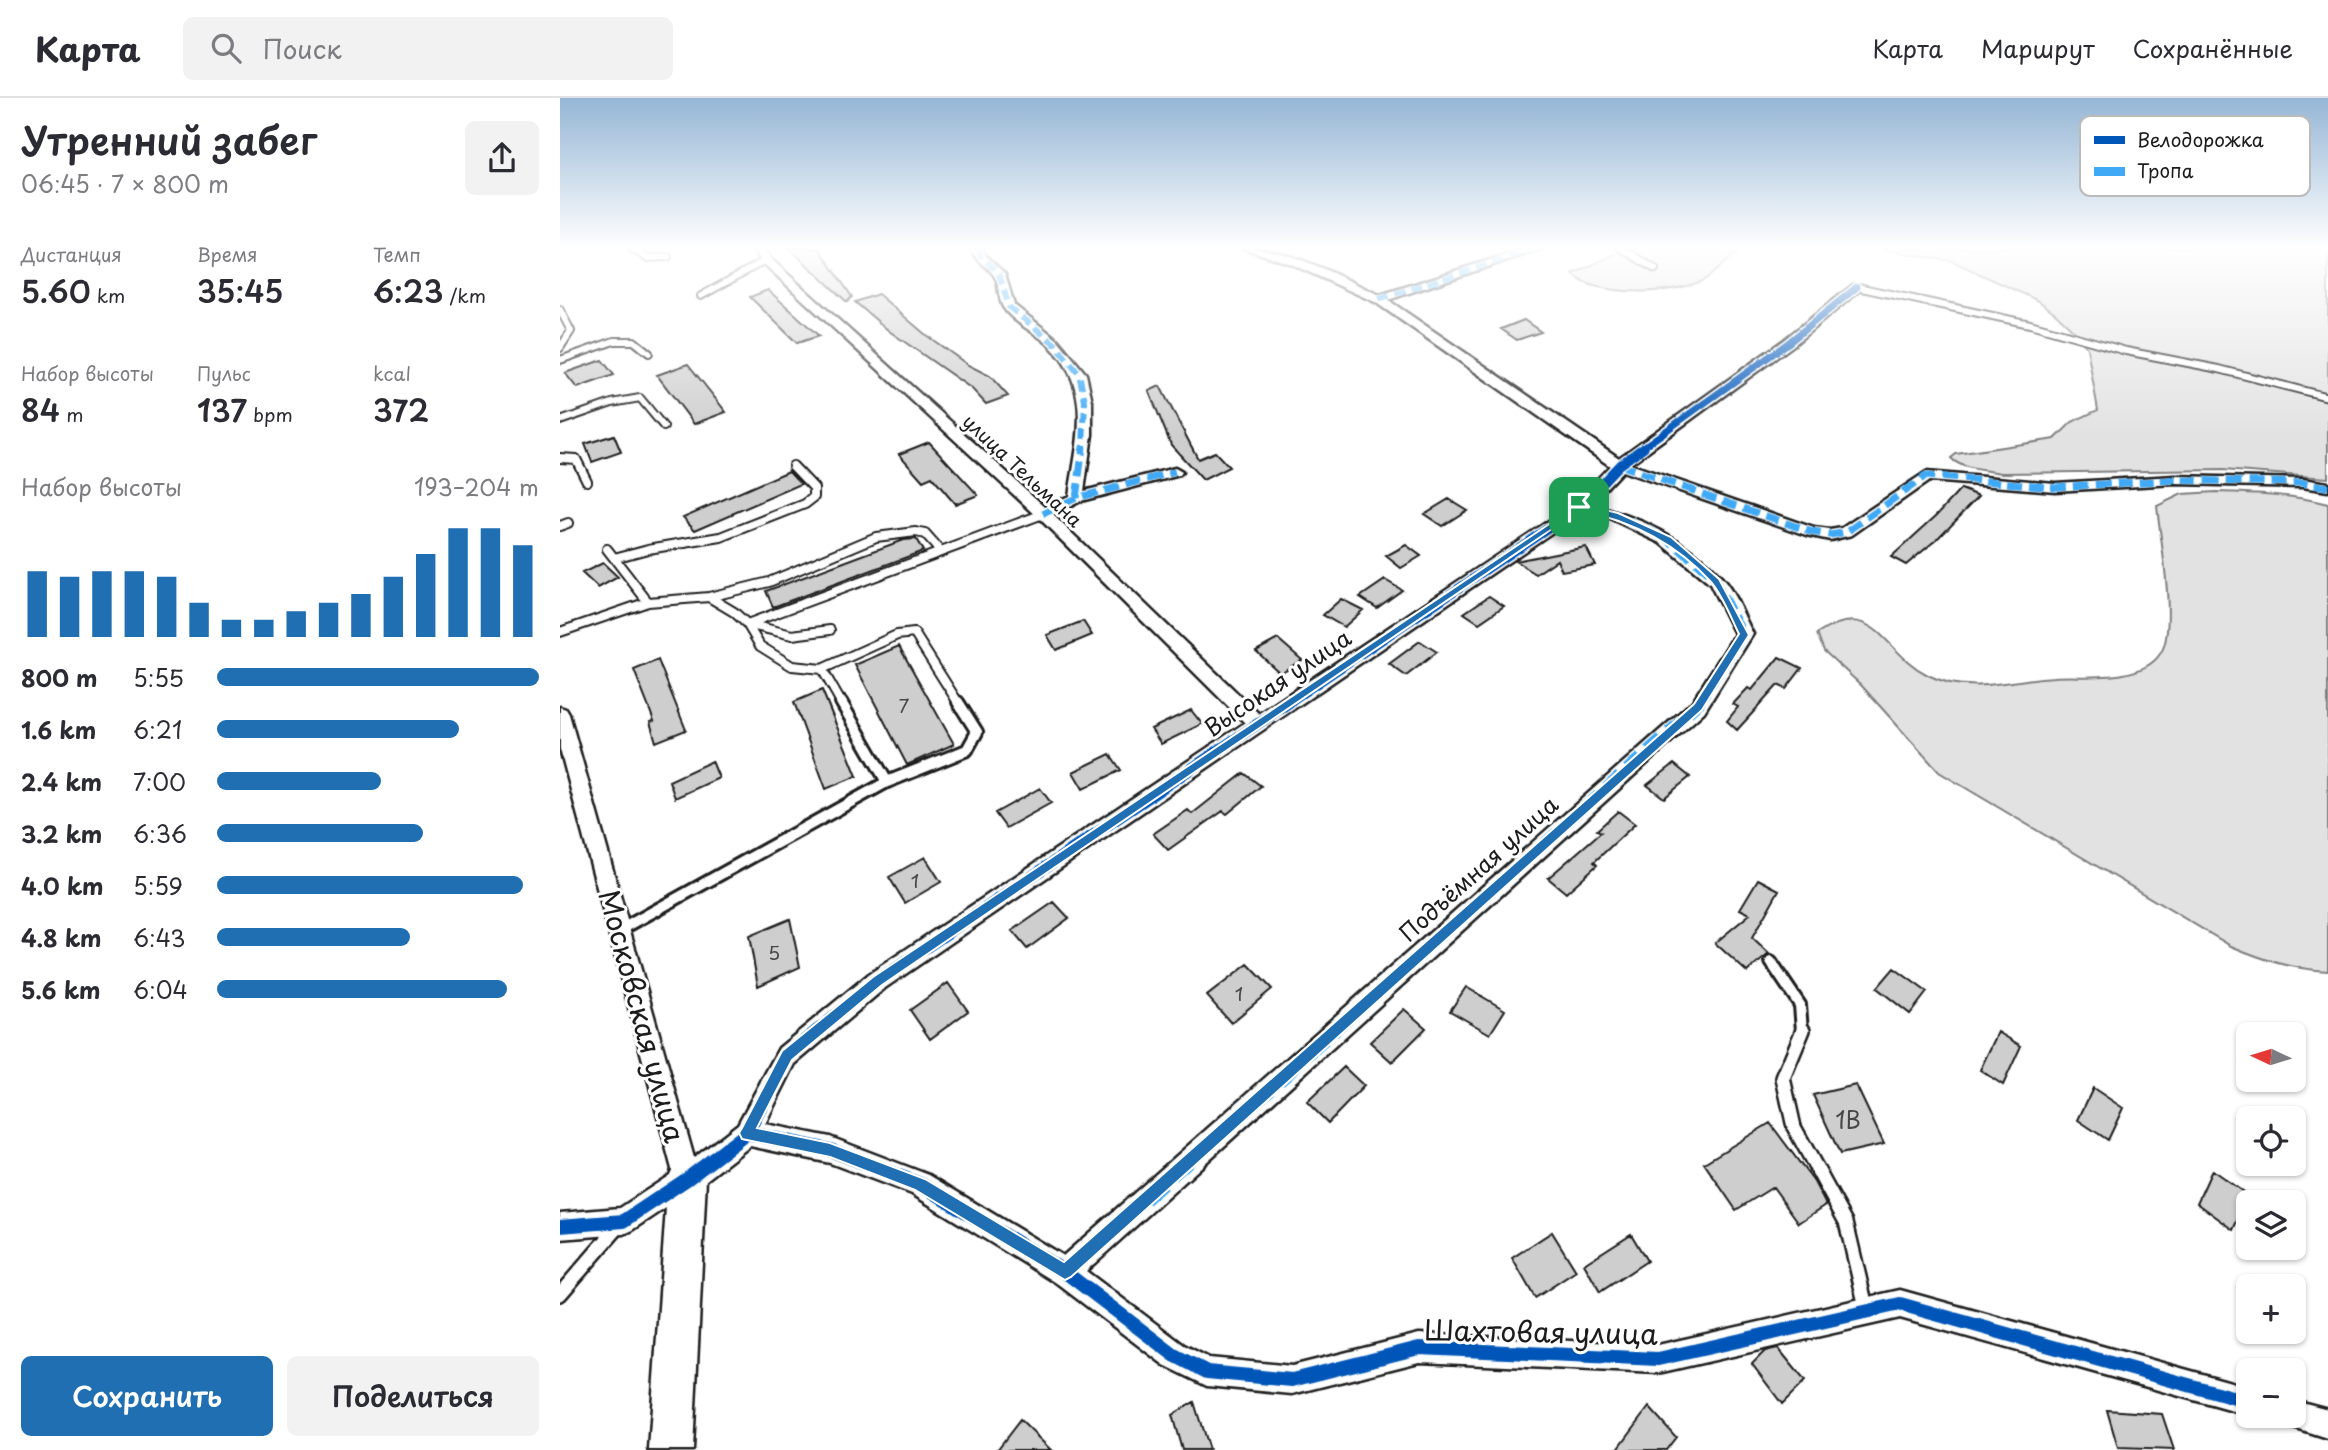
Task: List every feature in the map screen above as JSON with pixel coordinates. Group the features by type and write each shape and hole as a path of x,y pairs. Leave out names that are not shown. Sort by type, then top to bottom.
{"street":[{"name":"улица Тельмана","path":"824,311 1043,514 1259,725"},
{"path":"1014,311 1054,343 1079,374 1085,401 1085,435 1076,498"},
{"path":"1396,311 1619,465 1812,532 1830,535 1847,532 1926,476 2055,487 2175,480 2302,483 2328,487"},
{"name":"Высокая улица","path":"747,1133 787,1056 877,981 1579,507 1619,465 1788,343 1827,311"},
{"path":"1043,514 1076,498 1175,472"},
{"name":"Подъёмная улица","path":"1065,1272 1698,707 1744,635 1716,582 1667,539 1615,515 1579,507"},
{"name":"Московская улица","path":"560,714 687,1180 671,1450"},
{"path":"560,1226 624,1221 687,1180 747,1133"},
{"name":"Шахтовая улица","path":"747,1133 830,1150 920,1184 1065,1272 1174,1355 1207,1372 1292,1380 1419,1348 1658,1359 1900,1304 2236,1398"},
{"path":"2306,1418 2328,1424"}],"lane":[{"path":"560,348 571,331 561,311"},
{"path":"1965,311 2030,324 2126,351 2219,369 2328,397"},
{"path":"560,360 614,341 634,341 649,353"},
{"path":"560,419 612,402 640,398 664,427"},
{"path":"560,410 563,413 560,419"},
{"path":"560,458 576,459 587,481"},
{"path":"614,558 648,549 721,537 805,504 814,497 814,488 793,466"},
{"path":"747,624 1043,514"},
{"path":"560,632 648,602 709,597 769,582 876,537 916,532 925,534 940,551"},
{"path":"607,549 648,602"},
{"path":"620,930 887,782 967,750 977,732 914,633 897,635 822,669 792,666 760,646 747,624 734,612 709,597"},
{"path":"747,624 792,635 830,630"},
{"path":"822,669 887,782"},
{"path":"1771,962 1797,994 1805,1021 1798,1048 1783,1078 1794,1127 1846,1222 1867,1312"},
{"path":"560,1294 624,1221"}],"shaded area":[{"path":"2328,311 2328,478 2223,470 2002,473 1975,469 1956,462 1951,458 1956,454 2055,439 2072,422 2098,410 2087,348 2054,312"},
{"path":"2216,492 2286,496 2328,504 2328,971 2278,963 2231,946 1939,772 1861,685 1824,651 1817,634 1837,624 1853,621 1866,624 1928,675 1959,684 1990,685 2038,678 2111,676 2140,670 2160,654 2168,625 2157,506 2182,494"}],"building":[{"path":"764,311 791,311 819,336 797,343"},
{"path":"866,311 898,311 968,365 990,376 1008,396 986,404 972,389 889,331"},
{"path":"1524,320 1541,332 1517,340 1501,329"},
{"path":"602,360 614,375 577,388 565,373"},
{"path":"688,364 726,412 694,424 657,375"},
{"path":"1160,386 1198,459 1215,452 1229,467 1203,480 1171,445 1149,391"},
{"path":"614,435 621,452 592,462 585,444"},
{"path":"929,442 978,495 955,504 932,477 923,481 899,454"},
{"path":"789,471 801,484 695,530 683,517"},
{"path":"1961,489 1979,496 1937,539 1906,565 1891,557 1937,515"},
{"path":"1449,499 1467,510 1442,526 1424,514"},
{"path":"916,539 923,551 773,607 766,591 903,540"},
{"path":"1406,545 1421,556 1401,568 1386,556"},
{"path":"1586,547 1595,565 1562,571 1557,560 1536,574 1515,561"},
{"path":"603,563 618,577 598,588 582,573"},
{"path":"1385,580 1402,590 1377,608 1360,597"},
{"path":"1489,596 1504,606 1479,623 1464,613"},
{"path":"1341,599 1363,610 1344,627 1323,615"},
{"path":"1083,621 1092,635 1056,650 1047,635"},
{"path":"1278,639 1302,660 1280,673 1256,651"},
{"path":"1420,641 1437,652 1406,676 1389,664"},
{"path":"899,646 954,744 907,765 855,665"},
{"path":"1779,657 1802,668 1786,689 1778,685 1737,730 1727,721 1738,707 1733,704 1748,688 1752,690"},
{"path":"658,660 686,730 656,742 650,722 654,721 634,670"},
{"path":"822,690 857,776 826,789 794,702"},
{"path":"1191,710 1202,724 1161,744 1151,729"},
{"path":"1110,754 1121,770 1083,789 1073,772"},
{"path":"712,761 719,778 675,798 669,781"},
{"path":"1674,764 1690,777 1664,798 1647,785"},
{"path":"1244,773 1261,786 1227,814 1223,811 1168,850 1153,834 1188,810 1192,814"},
{"path":"1040,788 1051,803 1006,828 995,813"},
{"path":"1618,811 1635,824 1594,862 1597,865 1566,893 1548,878 1601,832 1597,830"},
{"path":"925,857 941,882 905,903 889,877"},
{"path":"1758,879 1779,890 1752,938 1769,954 1747,972 1715,943 1750,914 1740,909"},
{"path":"1054,902 1069,918 1027,949 1012,931"},
{"path":"790,919 800,967 758,986 749,936"},
{"path":"1248,964 1272,989 1231,1023 1207,996"},
{"path":"1894,968 1927,992 1910,1014 1877,988"},
{"path":"948,983 968,1011 930,1039 910,1010"},
{"path":"1466,987 1505,1010 1490,1034 1450,1011"},
{"path":"1404,1009 1426,1028 1392,1062 1370,1042"},
{"path":"1998,1032 2021,1046 2003,1085 1980,1070"},
{"path":"1344,1067 1364,1086 1328,1123 1307,1102"},
{"path":"1856,1085 1884,1144 1840,1154 1813,1095"},
{"path":"2093,1088 2123,1108 2108,1140 2078,1120"},
{"path":"1770,1123 1814,1182 1826,1205 1799,1223 1773,1187 1736,1210 1704,1163"},
{"path":"2212,1170 2240,1190 2236,1190 2234,1230 2197,1203"},
{"path":"1552,1232 1576,1271 1535,1298 1512,1258"},
{"path":"1631,1234 1647,1261 1600,1292 1584,1264"},
{"path":"1778,1348 1805,1381 1782,1404 1752,1364 1765,1351"},
{"path":"1194,1402 1209,1450 1182,1450 1172,1415"},
{"path":"1649,1407 1676,1437 1666,1450 1617,1450"},
{"path":"2107,1410 2162,1414 2174,1450 2118,1448"},
{"path":"1020,1420 1051,1450 997,1450"}],"marked path":[{"path":"1014,311 1054,343 1079,374 1085,401 1085,435 1076,498"},
{"path":"1619,465 1812,532 1830,535 1847,532 1926,476 2055,487 2175,480 2302,483 2328,487"},
{"path":"1043,514 1076,498 1175,472"},
{"path":"1065,1272 1698,707 1744,634 1716,581 1667,539 1615,515 1579,507"}],"cycle path":[{"path":"747,1133 787,1056 877,981 1579,507 1619,465 1788,343 1827,311"},
{"path":"560,1226 624,1221 687,1179 747,1133 830,1150 920,1184 1065,1272 1174,1355 1207,1372 1292,1380 1419,1348 1658,1359 1900,1304 2236,1398"}],"route":[{"path":"1579,507 1615,515 1667,539 1716,582 1744,635 1698,707 1065,1272 920,1184 830,1150 747,1133 787,1056 877,981 1579,507"}]}
